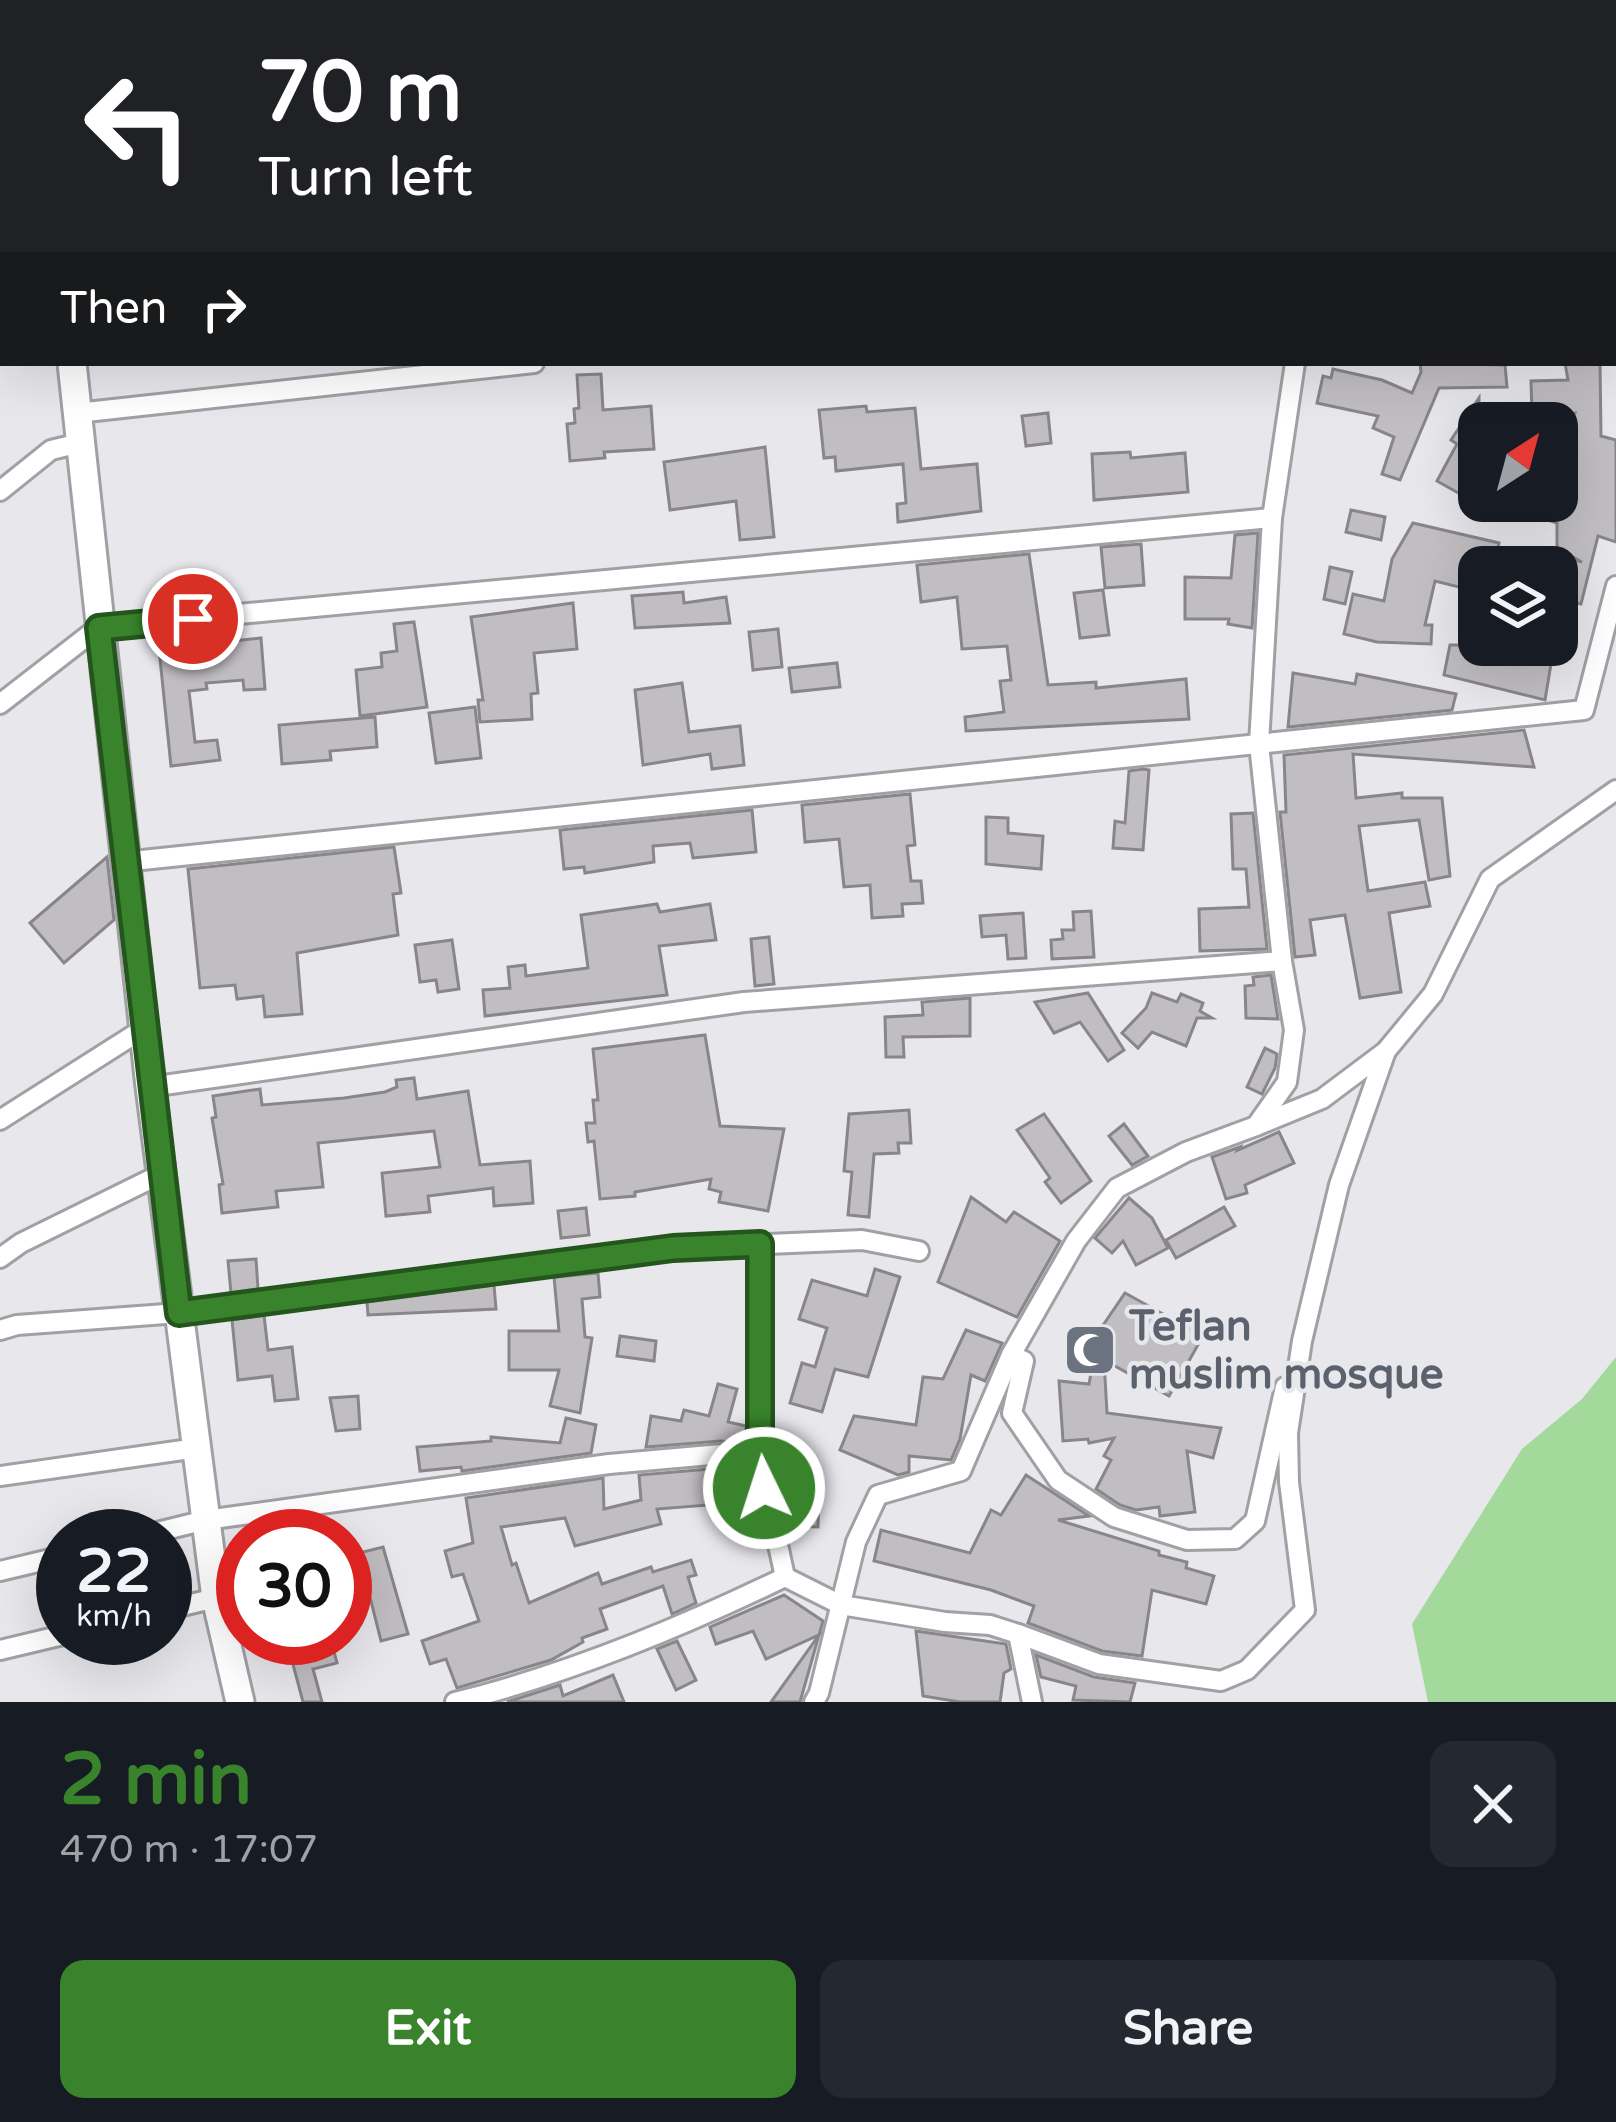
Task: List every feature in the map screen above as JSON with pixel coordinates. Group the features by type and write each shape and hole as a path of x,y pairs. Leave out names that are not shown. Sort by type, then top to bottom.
{"street":[{"path":"72,366 143,1029 216,1598 192,1604"},
{"path":"77,413 507,366"},
{"path":"1256,1126 1287,1082 1294,1030 1282,962 1259,744 1272,518 1295,366"},
{"path":"0,491 51,450 80,443"},
{"path":"0,704 99,628 1272,518"},
{"path":"124,862 1585,710 1616,586"},
{"path":"814,1702 856,1542 878,1495 961,1471 1011,1355 1076,1241 1118,1188 1186,1152 1322,1099 1386,1051 1433,994 1490,878 1616,790"},
{"path":"150,1087 744,1003 1282,962"},
{"path":"0,1120 143,1029"},
{"path":"785,1577 842,1605 990,1625 1099,1664 1221,1681 1247,1670 1305,1610 1289,1482 1288,1433 1302,1341 1339,1186 1386,1051"},
{"path":"0,1258 161,1174"},
{"path":"0,1330 179,1313 673,1248 862,1240 919,1251"},
{"path":"760,1244 760,1462 785,1577"},
{"path":"1011,1355 1024,1361 1012,1413 1058,1480 1114,1517 1187,1540 1234,1539 1255,1521 1282,1394 1302,1341"},
{"path":"0,1476 196,1448"},
{"path":"192,1523 609,1464 722,1454 760,1462"},
{"path":"0,1571 36,1562"},
{"path":"455,1702 498,1692 690,1623 785,1577"},
{"path":"1018,1634 1032,1702"},
{"path":"0,1650 36,1641"},
{"path":"231,1665 240,1702"}],"green space":[{"path":"1616,1357 1616,1702 1428,1702 1412,1624 1522,1449 1582,1399"}],"building":[{"path":"1420,366 1505,366 1507,387 1439,388 1400,480 1382,474 1394,437 1373,428 1378,416 1317,403 1323,376 1331,378 1333,369 1382,380 1412,393"},
{"path":"1566,366 1600,366 1601,436 1616,440 1616,542 1598,536 1581,604 1578,546 1557,546 1554,522 1578,522 1578,402 1532,402 1531,381 1568,380"},
{"path":"601,374 603,410 651,406 654,449 604,452 605,458 570,461 567,424 575,423 574,409 579,408 577,375"},
{"path":"866,406 867,412 915,408 921,469 977,464 981,511 898,522 897,504 906,503 903,464 836,471 835,457 824,458 819,410"},
{"path":"1048,413 1051,443 1026,446 1022,416"},
{"path":"1458,430 1458,493 1437,481 1457,444 1451,440"},
{"path":"765,447 774,537 740,540 736,501 670,510 664,462"},
{"path":"1130,452 1131,458 1185,453 1188,492 1094,500 1092,454"},
{"path":"1351,510 1385,517 1381,540 1346,532"},
{"path":"1413,523 1499,543 1458,546 1458,587 1435,581 1425,625 1432,625 1431,644 1377,642 1344,634 1353,594 1384,601 1392,559"},
{"path":"1258,533 1252,628 1228,624 1229,619 1185,619 1185,577 1231,578 1235,535"},
{"path":"1141,544 1144,585 1105,588 1101,547"},
{"path":"1029,554 1048,685 1096,682 1096,688 1186,679 1189,719 966,731 965,717 1004,712 1000,681 1011,680 1007,646 962,649 957,597 921,602 917,565"},
{"path":"1330,567 1352,572 1345,604 1324,599"},
{"path":"1103,590 1109,635 1080,638 1074,593"},
{"path":"683,592 684,603 726,597 730,623 635,628 632,596"},
{"path":"573,603 577,649 534,653 538,693 531,694 532,719 480,722 478,700 483,700 471,617"},
{"path":"414,622 427,707 360,716 356,670 382,667 381,653 397,651 394,624"},
{"path":"778,629 782,667 753,670 749,632"},
{"path":"261,638 265,689 244,690 243,680 206,683 207,689 189,691 195,742 217,740 220,760 171,766 159,649"},
{"path":"1450,645 1458,645 1458,666 1551,666 1545,700 1444,675"},
{"path":"837,663 840,687 792,692 789,668"},
{"path":"1293,673 1355,684 1357,674 1456,694 1452,710 1288,727"},
{"path":"682,683 689,732 740,726 744,765 712,769 710,754 643,765 635,690"},
{"path":"475,707 481,758 436,763 429,713"},
{"path":"375,717 377,747 330,751 331,760 282,764 279,725"},
{"path":"1524,730 1534,767 1353,754 1356,798 1402,793 1402,798 1442,798 1450,876 1429,880 1419,820 1359,826 1368,891 1425,882 1430,906 1389,913 1401,992 1360,998 1345,915 1310,920 1315,955 1295,957 1280,812 1286,812 1284,755"},
{"path":"1149,770 1143,850 1113,848 1115,821 1125,823 1129,771"},
{"path":"910,794 915,845 907,846 911,881 921,881 923,903 902,904 903,916 872,918 870,885 844,887 839,839 805,842 802,805"},
{"path":"752,810 756,852 693,858 690,843 653,846 654,862 585,873 584,867 564,869 560,830"},
{"path":"1253,813 1267,949 1200,951 1199,909 1249,907 1246,869 1233,869 1231,814"},
{"path":"986,817 1008,818 1008,833 1043,836 1041,869 986,864"},
{"path":"394,847 401,893 393,894 398,935 297,953 302,1014 265,1017 263,996 237,999 235,985 200,988 188,869"},
{"path":"107,857 114,920 64,963 30,923"},
{"path":"657,904 660,912 710,904 716,940 659,946 667,995 485,1016 483,990 510,988 508,967 525,965 526,976 588,968 581,915"},
{"path":"1091,911 1094,957 1052,959 1051,940 1063,939 1062,930 1074,930 1073,912"},
{"path":"1023,913 1026,958 1008,959 1006,935 982,937 980,916"},
{"path":"769,937 774,984 755,986 751,939"},
{"path":"452,940 459,989 438,992 436,980 420,982 415,945"},
{"path":"1271,975 1278,1019 1246,1018 1245,986 1254,985 1253,977"},
{"path":"1088,993 1124,1050 1108,1061 1080,1022 1054,1033 1035,1002"},
{"path":"1152,993 1177,1002 1181,994 1203,1003 1200,1011 1212,1018 1197,1018 1186,1046 1152,1032 1138,1048 1122,1033 1146,1008"},
{"path":"970,998 970,1036 903,1037 904,1057 886,1057 885,1017 923,1015 922,1002"},
{"path":"705,1035 720,1126 784,1129 768,1211 719,1202 721,1192 709,1189 711,1179 600,1199 594,1141 588,1142 586,1123 595,1123 593,1100 598,1100 593,1049"},
{"path":"1265,1048 1277,1054 1262,1094 1247,1087"},
{"path":"414,1078 417,1099 468,1091 480,1165 530,1161 533,1203 494,1206 493,1188 428,1196 430,1212 386,1216 382,1173 440,1167 434,1131 318,1143 323,1187 276,1191 278,1207 222,1213 213,1096 260,1089 262,1105 344,1098 385,1092 397,1087 396,1080"},
{"path":"909,1110 911,1143 898,1143 899,1153 874,1154 869,1217 848,1215 852,1172 844,1171 849,1114"},
{"path":"1044,1114 1091,1181 1061,1203 1017,1130"},
{"path":"1124,1124 1148,1156 1132,1165 1109,1136"},
{"path":"1279,1132 1294,1163 1245,1185 1247,1193 1226,1199 1212,1157"},
{"path":"971,1197 1006,1222 1014,1212 1060,1241 1017,1317 938,1282"},
{"path":"1129,1198 1152,1218 1168,1248 1136,1265 1123,1241 1112,1253 1095,1238"},
{"path":"1224,1207 1235,1226 1176,1258 1166,1240"},
{"path":"586,1208 589,1235 561,1238 558,1211"},
{"path":"256,1259 258,1289 231,1293 228,1261"},
{"path":"875,1269 900,1277 868,1377 835,1369 822,1412 790,1403 802,1363 815,1367 827,1328 799,1319 812,1280 867,1296"},
{"path":"598,1273 600,1297 582,1299 585,1337 592,1338 580,1413 550,1406 559,1370 509,1370 509,1331 559,1331 554,1277"},
{"path":"494,1285 496,1309 368,1315 367,1302"},
{"path":"1125,1293 1203,1336 1169,1396 1104,1360 1107,1413 1221,1428 1213,1458 1187,1451 1195,1512 1160,1516 1159,1507 1136,1510 1120,1505 1096,1489 1111,1460 1104,1456 1114,1438 1063,1441 1059,1381 1089,1384 1096,1345 1101,1341 1095,1337"},
{"path":"264,1315 268,1350 292,1347 298,1399 275,1401 272,1376 238,1380 232,1320"},
{"path":"966,1330 1002,1343 985,1381 971,1375 960,1439 951,1460 909,1456 909,1472 898,1475 840,1450 854,1416 916,1425 923,1377 943,1379"},
{"path":"620,1336 656,1341 654,1361 617,1356"},
{"path":"718,1384 737,1389 728,1422 746,1426 746,1445 721,1441 646,1447 651,1416 681,1421 684,1410 709,1416"},
{"path":"358,1396 360,1429 336,1431 330,1398"},
{"path":"566,1418 596,1425 591,1453 462,1471 461,1467 420,1471 417,1447 491,1441 491,1437 560,1443"},
{"path":"734,1470 743,1512 722,1516 720,1504 657,1509 661,1524 575,1546 565,1518 501,1527 529,1603 598,1573 602,1584 651,1567 653,1572 691,1560 696,1575 688,1577 696,1603 672,1614 663,1586 600,1609 607,1629 582,1638 583,1642 551,1660 457,1688 446,1659 430,1664 422,1641 479,1621 463,1574 452,1577 445,1551 473,1543 466,1498 603,1478 604,1509 641,1500 639,1475"},
{"path":"1026,1475 1089,1516 1058,1520 1159,1551 1159,1555 1187,1562 1186,1568 1214,1576 1206,1604 1152,1590 1142,1656 1102,1651 1028,1623 1034,1606 991,1590 874,1561 881,1530 970,1553 991,1510 1001,1515"},
{"path":"786,1479 819,1480 818,1527 788,1526 781,1497 786,1496"},
{"path":"383,1547 408,1634 381,1641 372,1605 372,1550"},
{"path":"784,1595 823,1621 800,1702 771,1702 819,1635 766,1659 753,1631 716,1644 710,1627"},
{"path":"916,1631 1006,1644 1011,1669 1004,1673 1000,1702 923,1696"},
{"path":"677,1641 696,1680 676,1690 657,1649"},
{"path":"1036,1655 1094,1677 1135,1683 1130,1702 1073,1700 1076,1686 1041,1677"},
{"path":"293,1665 329,1665 313,1669 322,1702 303,1702"},
{"path":"613,1675 624,1702 507,1702 560,1685 563,1696"}],"place":[{"name":"Teflan muslim mosque","path":"1090,1350"}],"route":[{"path":"193,619 99,628 179,1313 673,1248 760,1244 764,1488"}]}
